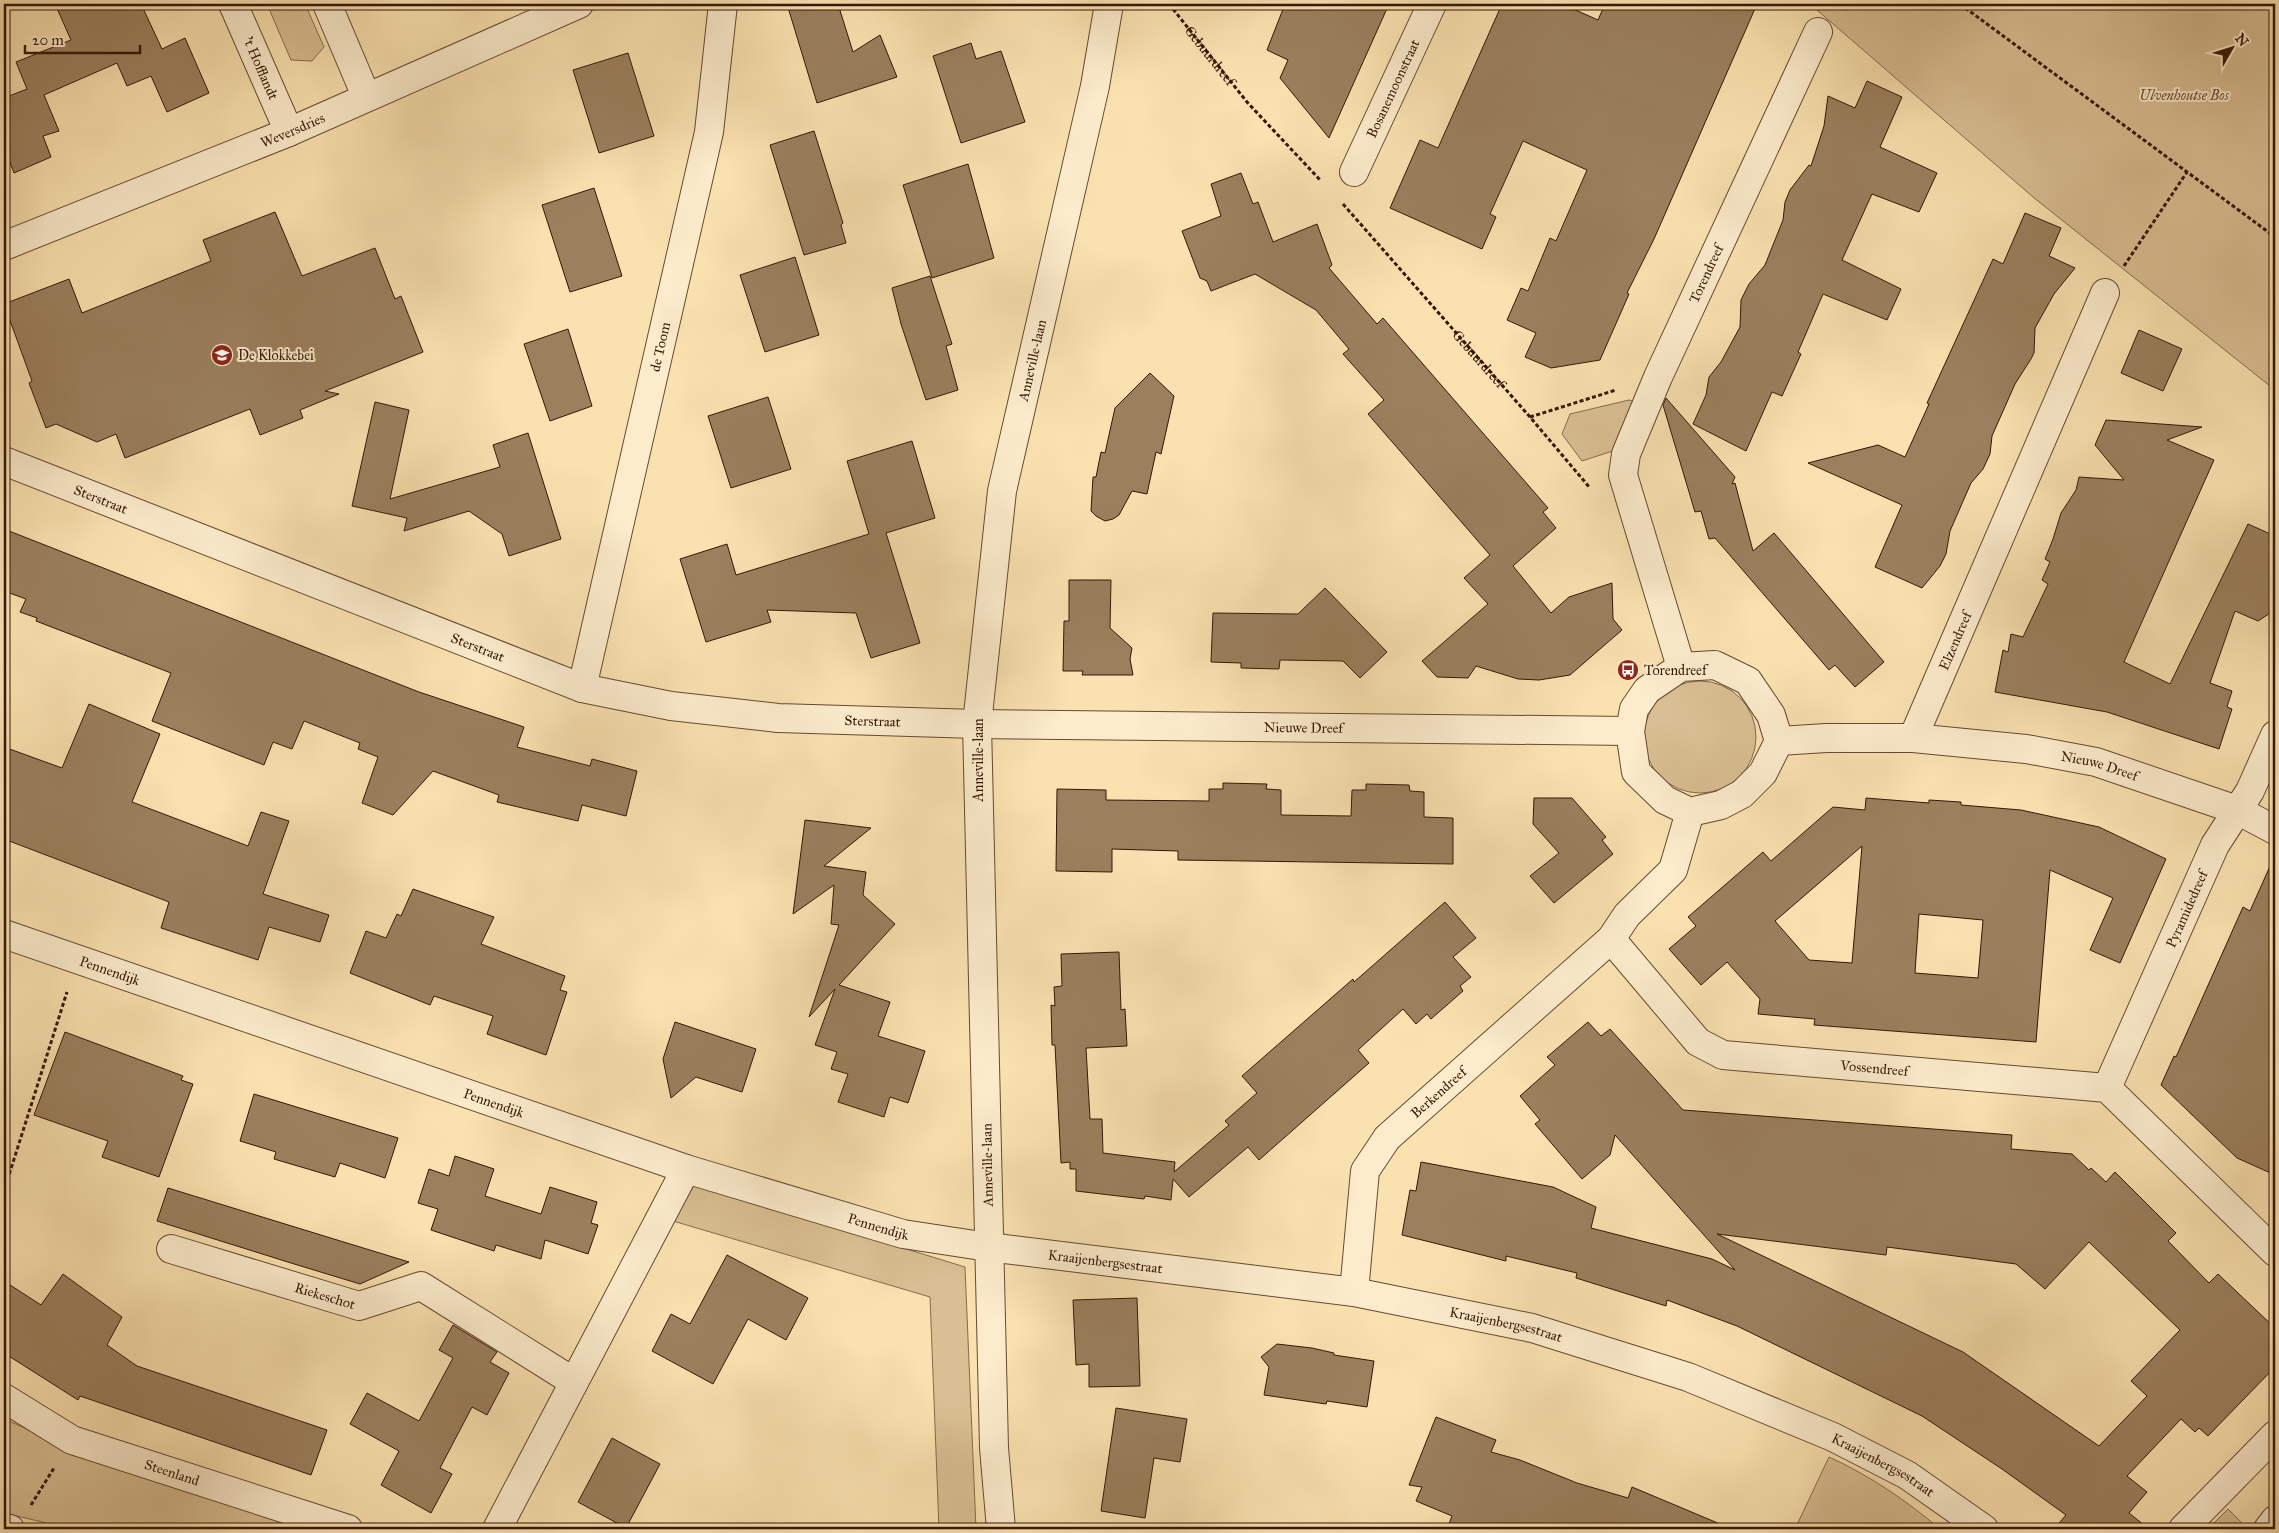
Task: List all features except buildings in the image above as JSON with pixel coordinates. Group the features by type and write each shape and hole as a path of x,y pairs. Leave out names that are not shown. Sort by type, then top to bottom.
{"street":[{"name":"'t Hofflandt","path":"233,4 289,132"},
{"path":"327,4 366,96"},
{"name":"Weversdries","path":"4,246 289,132 366,96 579,4"},
{"name":"de Toom","path":"582,688 709,132 723,4"},
{"name":"Anneville-laan","path":"1001,1529 994,1448 988,1248 977,724 1002,491 1095,86 1109,4"},
{"name":"Bosanemoonstraat","path":"1354,172 1432,4"},
{"name":"Torendreef","path":"1681,667 1639,522 1623,475 1626,454 1658,377 1818,32"},
{"name":"Elzendreef","path":"1913,738 2105,293"},
{"name":"Sterstraat","path":"4,461 582,688 671,706 778,718 977,724"},
{"path":"1715,665 1748,681 1771,715 1779,741 1763,773 1742,794 1721,805 1690,812 1666,800 1636,772 1630,731 1634,709 1647,690 1681,667 1715,665"},
{"name":"Nieuwe Dreef","path":"977,724 1630,731"},
{"name":"Pyramidedreef","path":"2107,1088 2215,845 2250,791 2275,735"},
{"path":"1779,741 1826,738 1913,738"},
{"name":"Nieuwe Dreef","path":"1913,738 2026,749 2096,762 2237,810 2275,830"},
{"path":"1611,939 1626,915 1673,870 1690,812"},
{"name":"Pennendijk","path":"4,934 686,1169 903,1234 988,1248"},
{"name":"Vossendreef","path":"1611,939 1698,1042 1723,1055 2107,1088"},
{"name":"Berkendreef","path":"1354,1292 1365,1171 1387,1138 1611,939"},
{"path":"2107,1088 2275,1252"},
{"path":"497,1529 686,1169"},
{"name":"Kraaijenbergsestraat","path":"988,1248 1354,1292 1532,1328 1688,1377 1832,1438 1907,1475 1984,1529"},
{"name":"Riekeschot","path":"171,1249 359,1306 421,1286 574,1382"},
{"name":"Steenland","path":"4,1398 72,1440 348,1529"},
{"path":"2183,1529 2275,1435"},
{"path":"2268,1529 2275,1520"},
{"path":"4,1528 18,1521"}],"path":[{"name":"Gebuurdreef","path":"1169,4 1247,102 1324,184"},
{"path":"1960,4 2275,237"},
{"path":"2105,293 2187,172"},
{"name":"Gebuurdreef","path":"1337,198 1530,417 1594,493"},
{"path":"1530,417 1658,377"},
{"path":"4,1186 78,960"},
{"path":"18,1521 72,1440"}],"green space":[{"path":"267,4 305,4 324,47 312,61 291,60"},
{"name":"Ulvenhoutse Bos","path":"1810,4 2275,4 2275,390 2033,197"},
{"path":"1629,400 1636,402 1616,450 1582,461 1562,434 1570,414"},
{"path":"1700,681 1722,685 1740,697 1752,715 1756,737 1752,759 1740,777 1722,789 1700,793 1678,789 1660,777 1648,759 1644,737 1648,715 1660,697 1678,685"},
{"path":"695,1184 965,1267 976,1529 939,1529 930,1297 673,1221"},
{"path":"4,1419 62,1444 300,1529 72,1529 4,1513"},
{"path":"1829,1457 1887,1489 1940,1529 1795,1529"},
{"path":"2228,1509 2248,1529 2208,1529"}],"place":[{"name":"De Klokkebei","path":"222,355"},
{"name":"Torendreef","path":"1628,670"}]}
